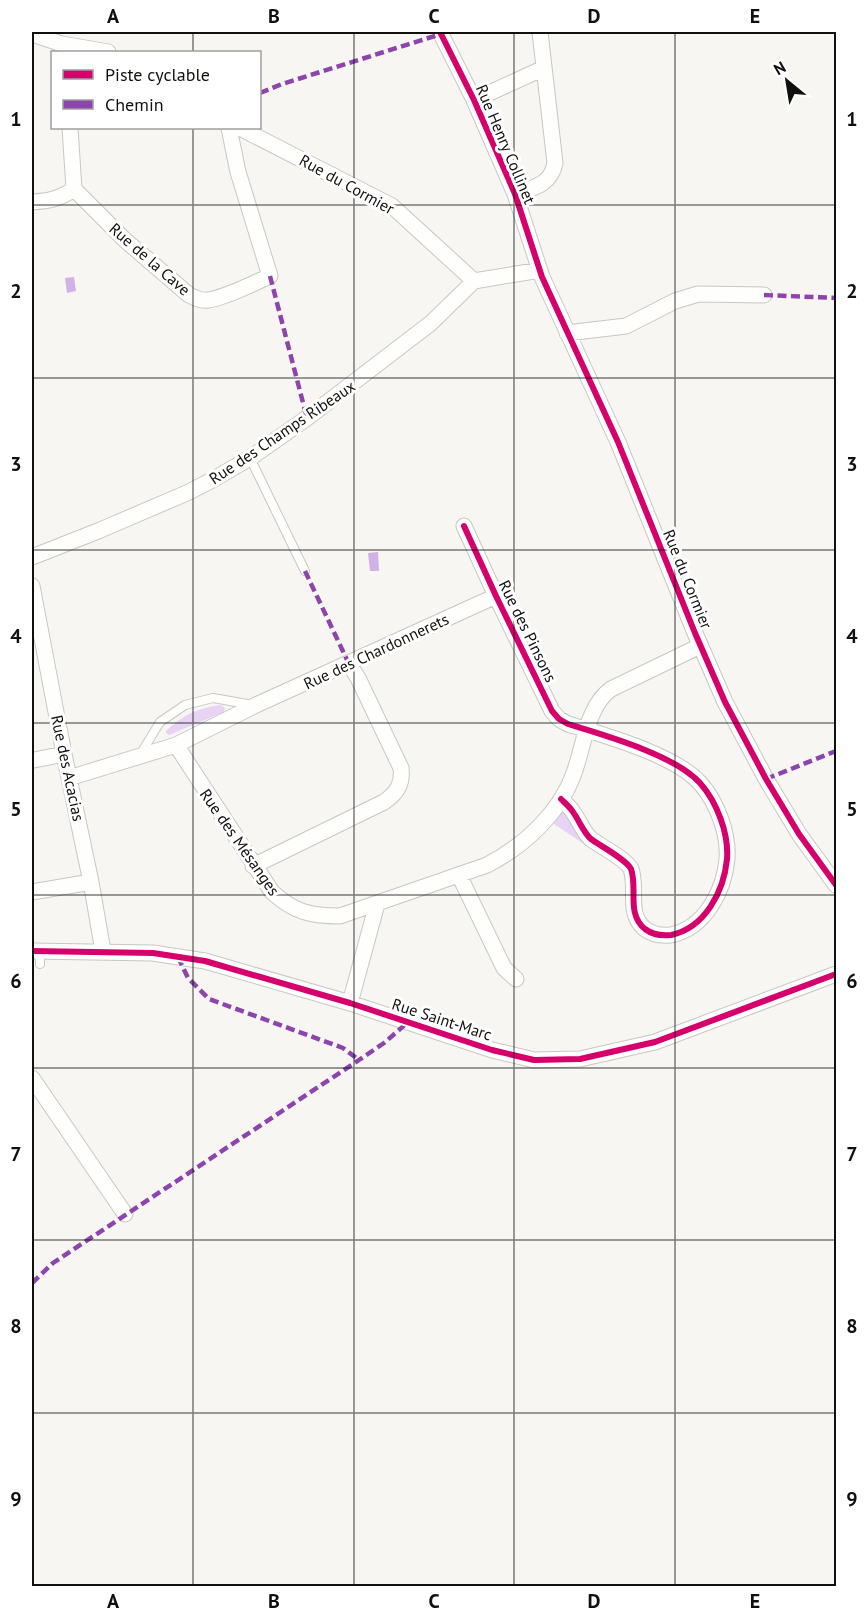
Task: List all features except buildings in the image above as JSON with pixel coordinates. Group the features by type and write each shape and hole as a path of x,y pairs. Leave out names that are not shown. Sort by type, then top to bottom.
{"street":[{"name":"Rue Henry Collinet","path":"440,32 474,100 515,194 540,270"},
{"path":"515,194 536,187 549,179 554,172 540,32"},
{"path":"32,34 63,48 97,51"},
{"path":"474,100 544,68"},
{"path":"32,202 62,197 74,189 70,129"},
{"name":"Rue de la Cave","path":"74,189 124,240 189,295 207,300 233,292 270,276 237,172 228,129"},
{"name":"Rue du Cormier","path":"242,129 392,206 474,281"},
{"path":"474,281 540,270"},
{"name":"Rue du Cormier","path":"540,270 618,442 700,646 725,702 766,779 800,834 837,885"},
{"name":"Rue des Champs Ribeaux","path":"32,557 189,492 249,458 307,418 407,342 431,323 474,281"},
{"path":"567,333 626,326 675,302 698,294 764,295"},
{"name":"Rue des Pinsons","path":"464,526 552,711 568,724 647,751 684,770 700,783 711,799 725,834 727,857 723,881 714,901 702,918 690,928 676,934 655,935 645,929 634,910 632,875 628,864 588,837 573,811 561,799"},
{"name":"Rue des Acacias","path":"32,586 103,951"},
{"name":"Rue des Chardonnerets","path":"69,778 176,745 256,705 496,596"},
{"name":"Rue des Mésanges","path":"176,745 272,892 286,905 302,912 317,916 340,916 487,865 506,855 526,840 545,821 561,799 574,774 586,730 601,696 700,646"},
{"path":"253,866 384,802 394,796 400,785 401,768 349,664"},
{"path":"32,761 64,754"},
{"path":"459,875 504,968 516,979"},
{"path":"32,892 91,882"},
{"path":"350,1003 377,904"},
{"name":"Rue Saint-Marc","path":"37,955 103,951 153,953 205,961 350,1003 492,1050 534,1060 580,1059 655,1042 837,974"},
{"path":"32,1078 125,1214"}],"lane":[{"path":"249,458 305,571"},
{"path":"140,756 160,722 185,705 213,698 256,705"}],"shaded area":[{"path":"74,277 76,291 67,293 65,278"},
{"path":"378,552 379,571 370,571 368,553"},
{"path":"220,705 224,707 224,712 169,735 166,733 172,725 184,717 204,708"},
{"path":"561,811 566,813 587,846 551,822"}],"marked path":[{"path":"261,93 441,34"},
{"path":"270,276 307,418"},
{"path":"764,295 836,298"},
{"path":"305,571 349,664"},
{"path":"766,779 836,751"},
{"path":"178,957 188,978 209,999 343,1048 359,1060"},
{"path":"32,1283 53,1263 359,1060 407,1023"}],"cycle path":[{"path":"440,32 474,100 515,194 542,277 618,442 725,702 766,779 799,834 836,885"},
{"path":"464,526 552,711 559,719 657,755 689,773 712,799 724,829 727,859 722,883 711,906 694,925 683,931 664,935 654,934 645,929 639,923 634,908 631,869 619,857 591,839 572,810 561,799"},
{"path":"32,951 153,953 205,961 350,1003 492,1050 534,1060 580,1059 655,1042 836,974"}]}
